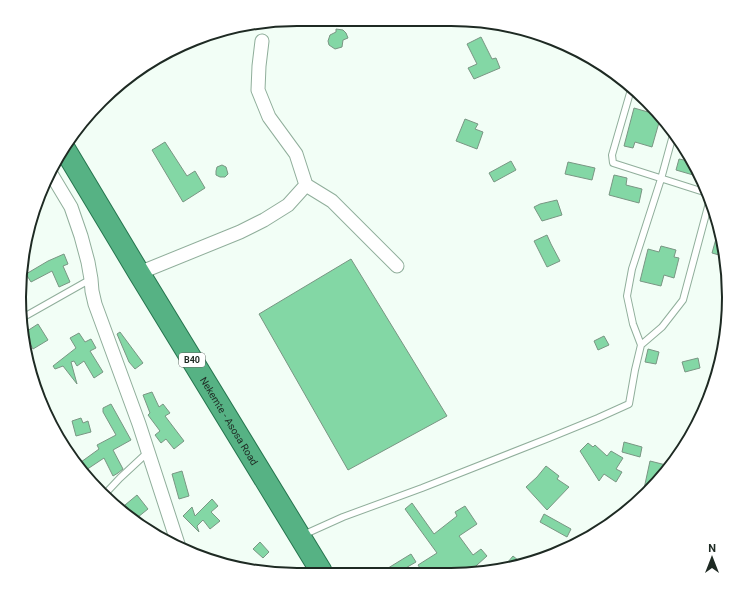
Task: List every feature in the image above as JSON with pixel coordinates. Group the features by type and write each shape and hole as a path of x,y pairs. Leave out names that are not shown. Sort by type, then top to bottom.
{"highway":[{"name":"Nekemte - Asosa Road","path":"67,153 319,568"}],"street":[{"path":"262,41 258,90 269,117 296,154 306,185 332,201 397,266"},
{"path":"54,178 71,207 86,255 95,304 139,424 177,540"},
{"path":"139,273 240,232 264,220 288,206 306,185"}],"lane":[{"path":"630,93 612,155 613,163 700,191"},
{"path":"299,536 343,517 549,438 629,404 641,345 633,324 627,296 632,269 672,140"},
{"path":"641,345 662,328 683,300 707,209"},
{"path":"27,315 91,279"},
{"path":"107,491 148,452"}],"building":[{"path":"336,29 343,30 348,38 343,40 342,47 335,49 329,45 328,41 330,35 336,32"},
{"path":"481,37 492,59 496,58 500,68 474,79 468,68 477,64 467,44"},
{"path":"634,108 648,112 659,123 652,147 635,142 633,148 624,146"},
{"path":"465,119 478,124 475,129 483,132 477,149 456,141"},
{"path":"165,142 187,176 195,171 205,188 183,202 152,150"},
{"path":"679,159 685,160 693,175 676,170"},
{"path":"511,161 516,170 494,182 489,173"},
{"path":"568,162 595,168 592,180 565,174"},
{"path":"222,165 226,167 228,174 225,177 216,175 217,167"},
{"path":"614,175 627,178 626,185 642,189 639,203 609,195"},
{"path":"557,200 562,215 542,221 534,207"},
{"path":"547,235 560,261 547,267 534,241"},
{"path":"716,239 719,255 712,253"},
{"path":"661,246 676,250 674,257 679,258 674,278 664,275 661,286 640,281 648,249 659,252"},
{"path":"64,254 68,264 63,266 70,282 59,287 52,271 31,282 27,273 48,261"},
{"path":"351,259 447,416 348,470 259,314"},
{"path":"38,324 48,340 33,349 30,344 28,330"},
{"path":"120,332 143,363 135,369 129,362 117,334"},
{"path":"79,333 85,342 91,339 96,348 90,351 103,372 94,378 84,361 77,366 74,361 71,362 77,384 63,366 55,369 53,366 76,348 70,338"},
{"path":"604,336 609,345 598,350 594,341"},
{"path":"648,349 659,352 656,364 645,362"},
{"path":"698,358 700,368 685,372 682,362"},
{"path":"152,392 159,407 163,404 170,413 165,416 184,441 174,449 166,439 161,443 155,435 160,431 148,415 150,413 143,395"},
{"path":"111,404 131,440 113,450 123,469 113,476 104,458 88,469 82,462 99,449 97,445 116,435 103,412 103,408"},
{"path":"81,418 83,423 88,421 91,432 76,436 72,421"},
{"path":"624,442 642,447 640,457 622,452"},
{"path":"588,443 593,447 595,445 607,456 611,451 623,458 616,469 622,472 616,482 604,474 599,481 580,451"},
{"path":"650,461 664,465 655,476 644,488"},
{"path":"546,466 559,476 557,479 569,487 547,510 526,487"},
{"path":"182,471 189,496 179,499 172,474"},
{"path":"137,495 148,509 138,517 124,506"},
{"path":"212,499 218,506 211,512 220,521 210,529 203,520 197,526 199,532 183,516 192,507 195,516"},
{"path":"412,503 434,534 457,516 455,512 465,506 477,524 459,536 473,555 481,549 487,556 475,567 420,568 418,565 437,553 405,509"},
{"path":"544,514 571,529 567,537 540,522"},
{"path":"260,542 269,552 263,558 253,549"},
{"path":"411,554 416,562 406,568 388,568"},
{"path":"513,556 518,560 508,562"}]}
